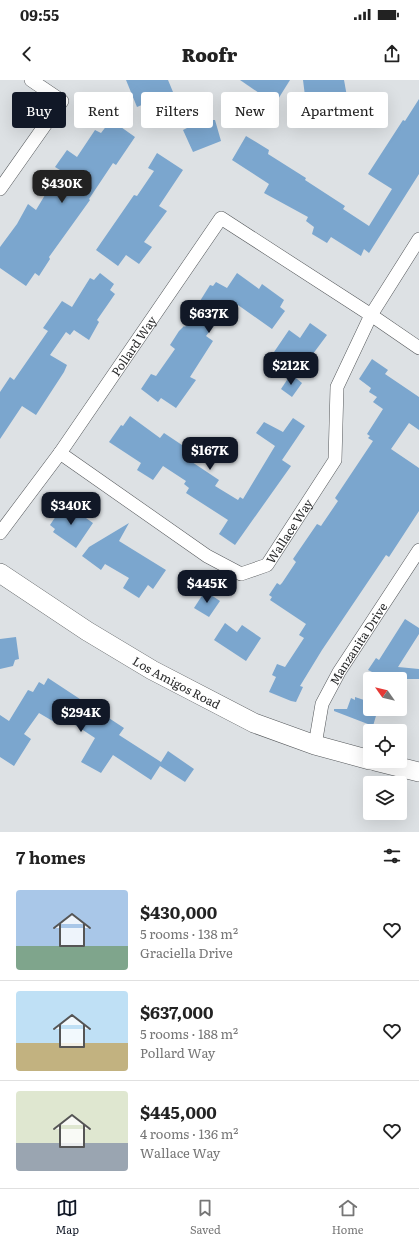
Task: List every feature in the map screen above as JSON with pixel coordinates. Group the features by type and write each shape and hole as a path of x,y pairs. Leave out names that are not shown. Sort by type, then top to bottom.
{"street":[{"path":"0,189 62,101 31,80"},
{"name":"Pollard Way","path":"0,533 60,453 221,218 371,315"},
{"path":"419,239 371,315 419,348"},
{"name":"Wallace Way","path":"60,453 207,556 241,574 267,565 335,460 338,387 371,315"},
{"name":"Manzanita Drive","path":"315,745 322,704 339,672 419,550"},
{"name":"Los Amigos Road","path":"0,573 87,631 152,670 254,723 315,745 363,758"},
{"path":"403,768 419,772"}],"building":[{"path":"126,80 168,80 173,92 141,92 141,105 137,107 133,97 133,92 131,92"},
{"path":"240,80 290,80 279,98 279,92 258,92"},
{"path":"303,80 344,80 346,92 304,92"},
{"path":"419,99 419,174 369,253 364,249 361,256 331,237 327,243 312,234 314,227 306,221 308,217 264,193 269,184 232,160 246,136 269,150 268,154 306,178 305,180 345,206 343,209 369,226 392,189 368,174 403,120 405,121"},
{"path":"213,120 215,120 221,141 193,152 183,130 187,128 213,128"},
{"path":"105,128 122,128 135,137 116,165 113,163 89,199 90,200 49,257 50,259 39,276 35,273 26,286 0,268 0,247 17,224 28,204 36,210 60,170 55,167 67,150 77,157 95,130 101,133"},
{"path":"157,153 183,170 159,206 167,211 144,242 152,247 139,264 126,255 118,266 96,250 134,195 137,196 154,171 148,168"},
{"path":"100,273 114,284 110,290 115,294 97,320 99,322 89,340 74,330 70,335 66,332 50,355 67,365 64,372 36,415 22,406 0,439 0,392 10,377 14,380 48,331 43,328 62,301 72,307 90,278 94,280"},
{"path":"237,273 259,289 262,284 284,300 280,307 285,311 272,329 238,305 228,319 222,315 206,336 213,341 190,377 196,380 176,408 161,398 158,402 141,389 151,374 156,376 175,349 170,345 179,331 184,326 185,327 203,303 200,301 210,285 213,286 216,282 227,288"},
{"path":"310,323 327,335 301,370 274,352 289,330 300,338"},
{"path":"372,359 388,370 385,374 419,397 419,430 409,423 391,449 419,468 419,511 389,557 386,555 322,650 300,686 303,687 296,702 291,701 269,692 276,677 272,675 277,664 285,667 304,638 299,635 306,624 270,600 272,597 269,595 277,583 280,585 282,583 296,562 293,559 317,524 321,526 338,501 335,498 373,441 368,438 370,436 367,434 383,409 373,402 377,397 369,392 371,388 359,379"},
{"path":"291,374 302,383 292,397 281,389"},
{"path":"130,416 160,438 164,433 191,451 186,458 219,480 215,486 238,500 240,497 243,499 275,446 256,433 264,422 283,432 293,418 305,426 282,460 291,466 235,545 219,534 228,520 186,493 189,488 184,484 186,481 163,466 153,480 137,470 141,463 109,442 121,425 123,426"},
{"path":"69,506 93,523 76,548 53,532 55,529 50,525 60,510 64,513"},
{"path":"129,523 119,541 166,570 153,589 148,585 139,598 123,588 129,578 105,564 101,570 82,556 89,547"},
{"path":"205,591 220,601 209,617 194,608"},
{"path":"405,619 419,628 419,634 398,667 419,669 419,679 407,679 407,672 372,672 368,670 376,658 379,660"},
{"path":"225,623 237,632 242,625 261,638 246,661 214,640"},
{"path":"16,637 19,659 15,660 13,666 0,669 0,639"},
{"path":"48,678 124,728 119,735 161,762 168,751 194,769 185,782 160,766 151,780 113,755 101,773 81,762 95,738 60,715 56,723 39,713 24,734 31,739 14,766 0,757 0,715 9,721 28,690 33,692 39,682 44,685"},
{"path":"355,697 363,700 363,716 376,716 374,724 368,724 334,711 334,709 347,709 351,698 355,700"}]}
